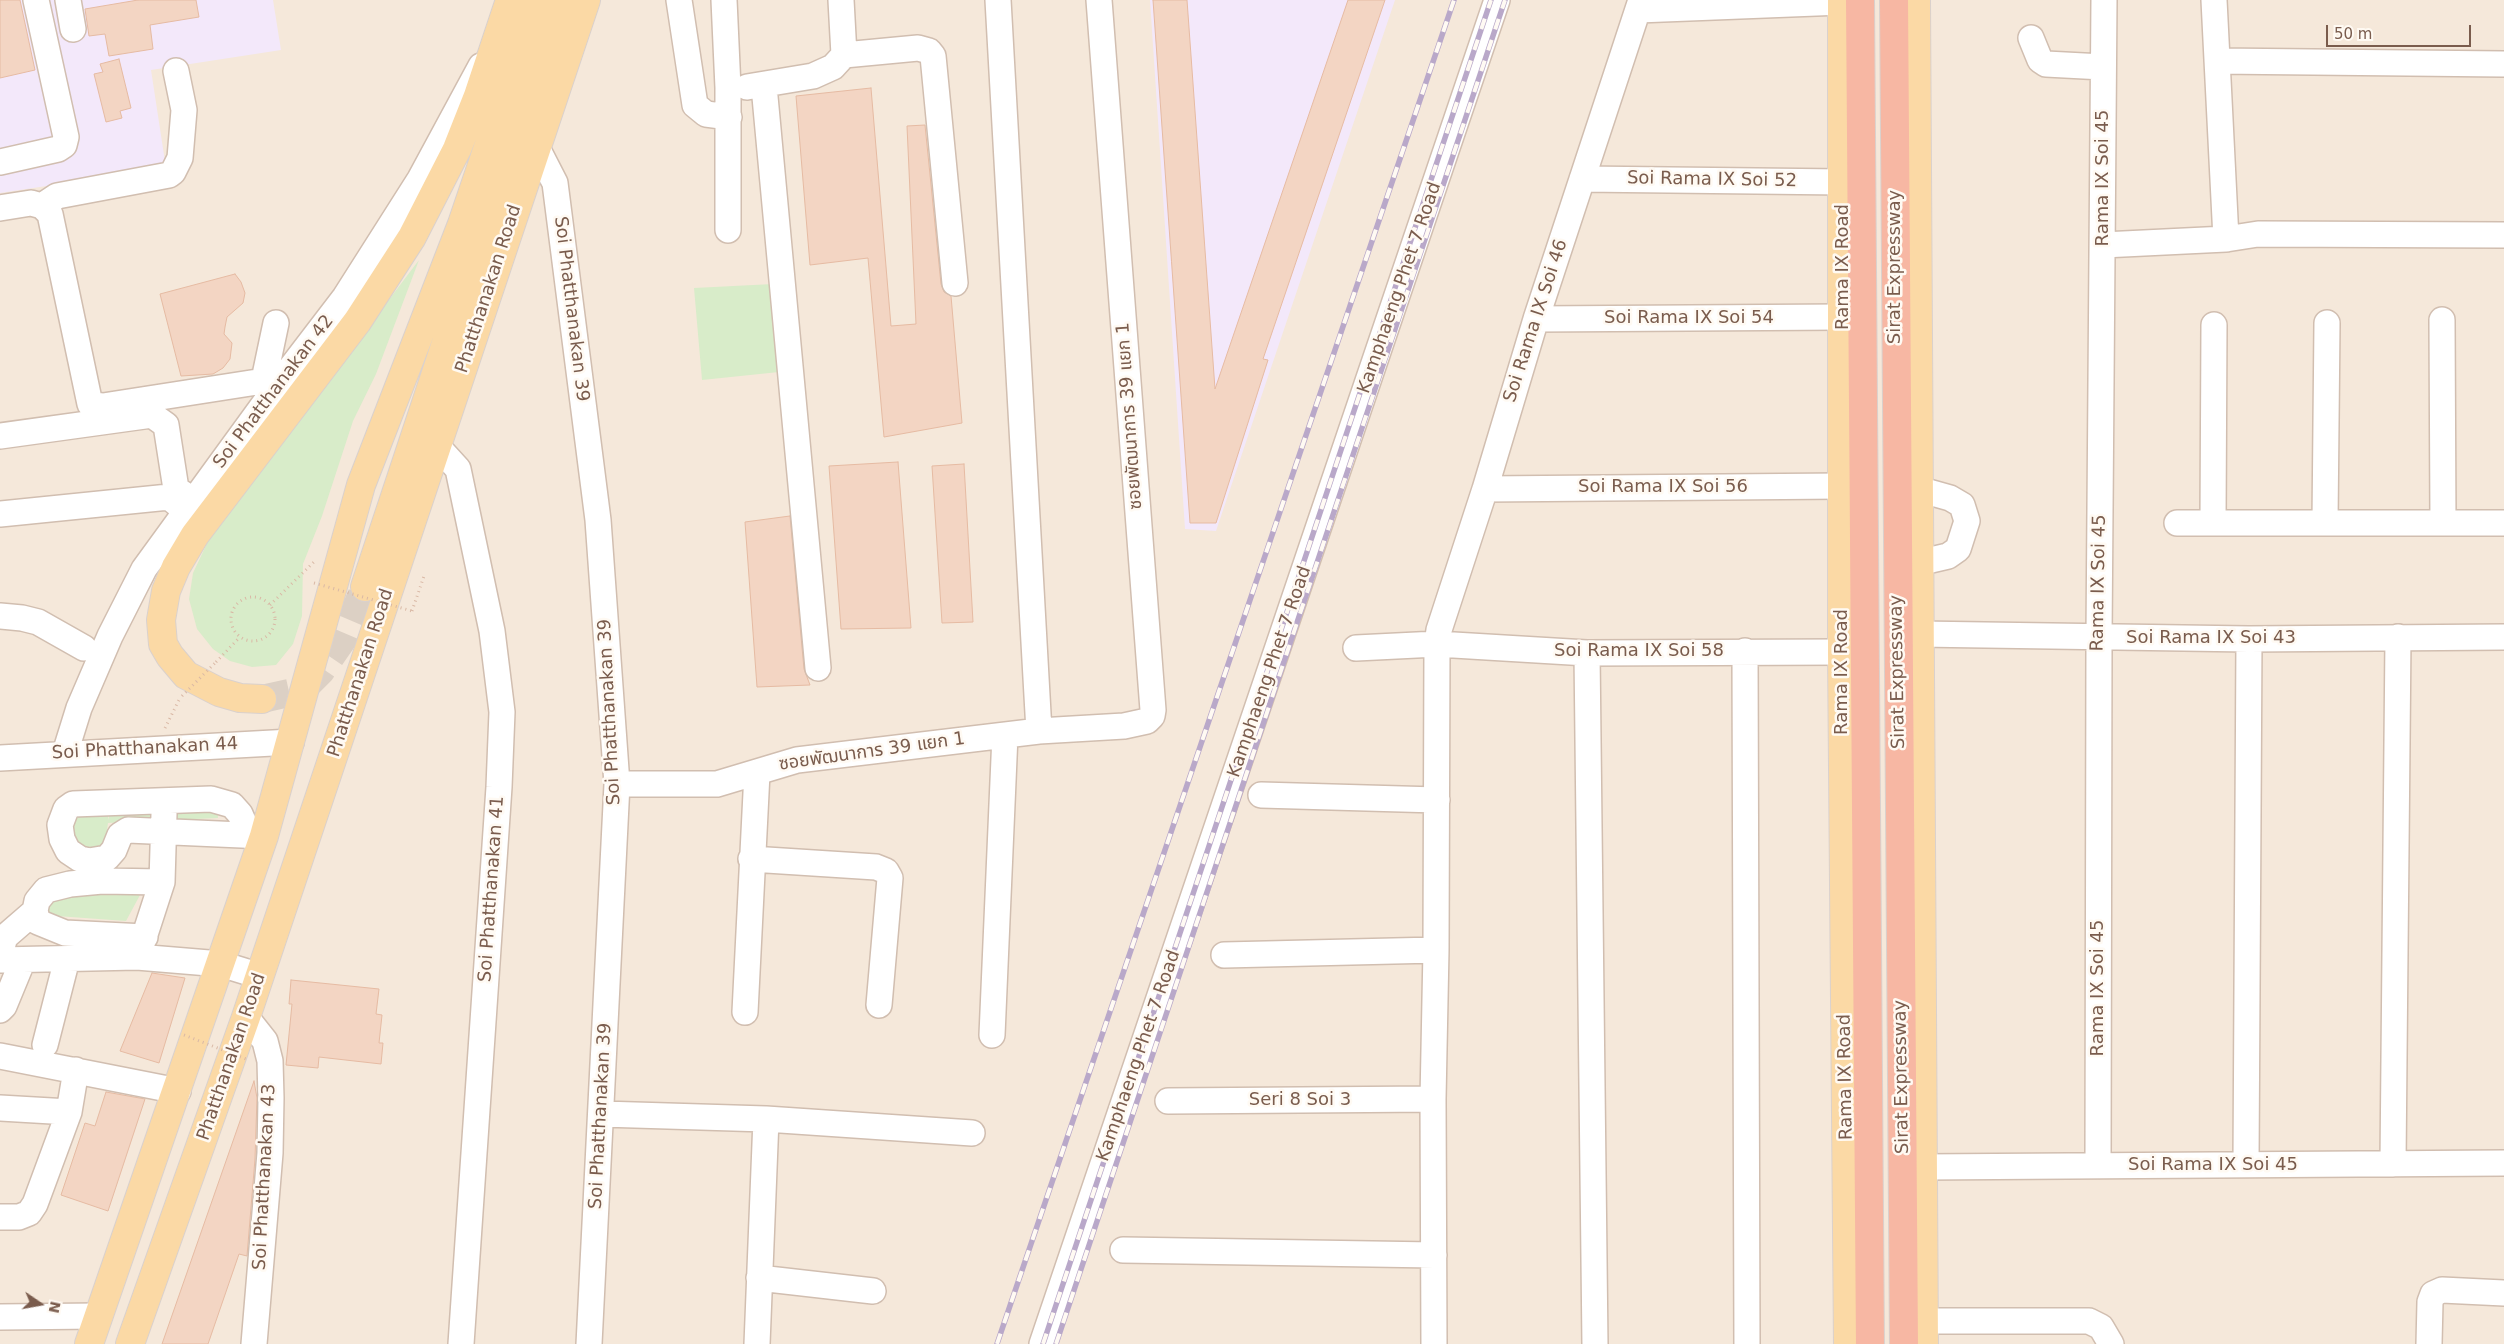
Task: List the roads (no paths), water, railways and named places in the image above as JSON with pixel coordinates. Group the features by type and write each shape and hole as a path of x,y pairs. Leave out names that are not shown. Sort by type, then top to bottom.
{"highway":[{"name":"Sirat Expressway","path":"1894,0 1904,1344"},
{"name":"Sirat Expressway","path":"1848,1 1870,1344"}],"main road":[{"path":"262,699 240,698 219,692 186,675 170,656 163,644 161,620 166,591 176,566 195,535 357,322 412,237 457,149 510,0"},
{"path":"89,1344 221,964 254,836 291,742 361,485 462,224 538,0"},
{"path":"365,587 560,0"},
{"name":"Phatthanakan Road","path":"130,1344 260,976 586,0"},
{"path":"1916,0 1924,1333"},
{"name":"Rama IX Road","path":"1848,1 1843,182 1842,317 1842,652 1848,1344"}],"street":[{"path":"0,162 58,149 64,145 66,137 36,0"},
{"path":"68,0 73,29"},
{"path":"679,0 695,105 706,114 729,116"},
{"path":"724,0 729,116 728,230"},
{"path":"841,0 844,55"},
{"path":"998,0 1039,731"},
{"name":"ซอยพัฒนาการ 39 แยก 1","path":"617,784 717,784 757,773 771,766 797,760 1039,731 1124,726 1147,721 1152,716 1099,0"},
{"name":"Kamphaeng Phet 7 Road","path":"1042,1344 1498,0"},
{"name":"Rama IX Soi 45","path":"2098,1165 2099,638 2104,0"},
{"path":"2214,0 2226,239"},
{"path":"1640,5 1848,1"},
{"name":"Soi Rama IX Soi 46","path":"1434,1344 1433,1099 1436,950 1437,644 1439,630 1485,489 1536,319 1640,5"},
{"name":"Soi Phatthanakan 42","path":"65,753 79,708 110,636 181,498 274,379 345,297 420,179 468,86 498,38"},
{"path":"2031,38 2040,60 2046,64 2103,67"},
{"path":"728,88 764,86 813,76 833,67 844,55 918,48 929,51 933,56 954,283"},
{"path":"2217,61 2504,64"},
{"path":"42,206 57,196 169,175 173,172 180,158 184,110 176,72"},
{"path":"764,86 818,668"},
{"name":"Soi Phatthanakan 39","path":"536,146 555,184 588,441 598,520 617,784 589,1344"},
{"name":"Soi Rama IX Soi 52","path":"1582,179 1843,182"},
{"path":"0,208 26,203 42,206 50,214 54,225 90,404 103,406 274,379 276,323"},
{"path":"2103,244 2226,239 2258,234 2504,235"},
{"name":"Soi Rama IX Soi 54","path":"1536,319 1842,317"},
{"path":"2442,320 2443,523"},
{"path":"2325,522 2327,323"},
{"path":"2213,522 2214,325"},
{"path":"0,436 152,415 166,425 181,498 0,514"},
{"name":"Soi Phatthanakan 41","path":"437,446 458,469 492,630 502,712 498,797 461,1344"},
{"name":"Soi Rama IX Soi 56","path":"1485,489 1842,486"},
{"path":"1918,489 1950,498 1962,505 1967,521 1958,549 1948,556 1918,563"},
{"path":"2177,524 2213,522 2504,523"},
{"path":"0,616 38,622 84,648"},
{"name":"Soi Rama IX Soi 43","path":"1919,634 2248,639 2504,637"},
{"path":"2393,1164 2398,637"},
{"path":"2246,1164 2248,639"},
{"name":"Soi Rama IX Soi 58","path":"1356,648 1437,644 1587,653 1842,652"},
{"path":"1745,651 1747,1344"},
{"path":"1587,653 1595,1344"},
{"path":"992,1035 1005,735"},
{"name":"Soi Phatthanakan 44","path":"0,758 291,742"},
{"path":"745,1012 751,859 757,773"},
{"path":"1261,795 1437,800"},
{"path":"211,799 232,805 254,836 163,830 124,832 107,858 89,861 80,859 68,851 62,839 60,825 66,809 73,804 211,799"},
{"path":"141,947 162,882 164,801"},
{"path":"751,859 876,867 886,871 890,878 879,1005"},
{"path":"162,882 102,881 70,884 46,890 37,901 35,911 38,922 64,933 221,964 260,976"},
{"path":"0,1010 4,1006 8,958 5,938 35,911"},
{"path":"8,958 67,959 141,947"},
{"path":"1224,955 1436,950"},
{"path":"45,1045 67,959"},
{"name":"Soi Phatthanakan 43","path":"246,1017 265,1041 270,1070 270,1153 254,1344"},
{"path":"0,1056 178,1091"},
{"path":"0,1217 24,1215 29,1213 35,1204 69,1112 76,1070"},
{"name":"Seri 8 Soi 3","path":"1168,1101 1433,1099"},
{"path":"0,1108 69,1112"},
{"path":"602,1114 766,1119 972,1133"},
{"path":"757,1344 766,1119"},
{"name":"Soi Rama IX Soi 45","path":"1923,1167 2504,1163"},
{"path":"1123,1250 1434,1255"},
{"path":"759,1278 872,1291"},
{"path":"2429,1344 2430,1302 2433,1294 2442,1290 2504,1292"},
{"path":"0,1318 99,1316"},
{"path":"1924,1333 2089,1322 2100,1327 2111,1344"}],"tunnel":[{"path":"262,699 293,692 308,684 321,671 343,639 365,587"}],"railway":[{"path":"997,1344 1454,0"},
{"path":"1043,1344 1491,0"},
{"path":"1056,1344 1505,0"}]}
